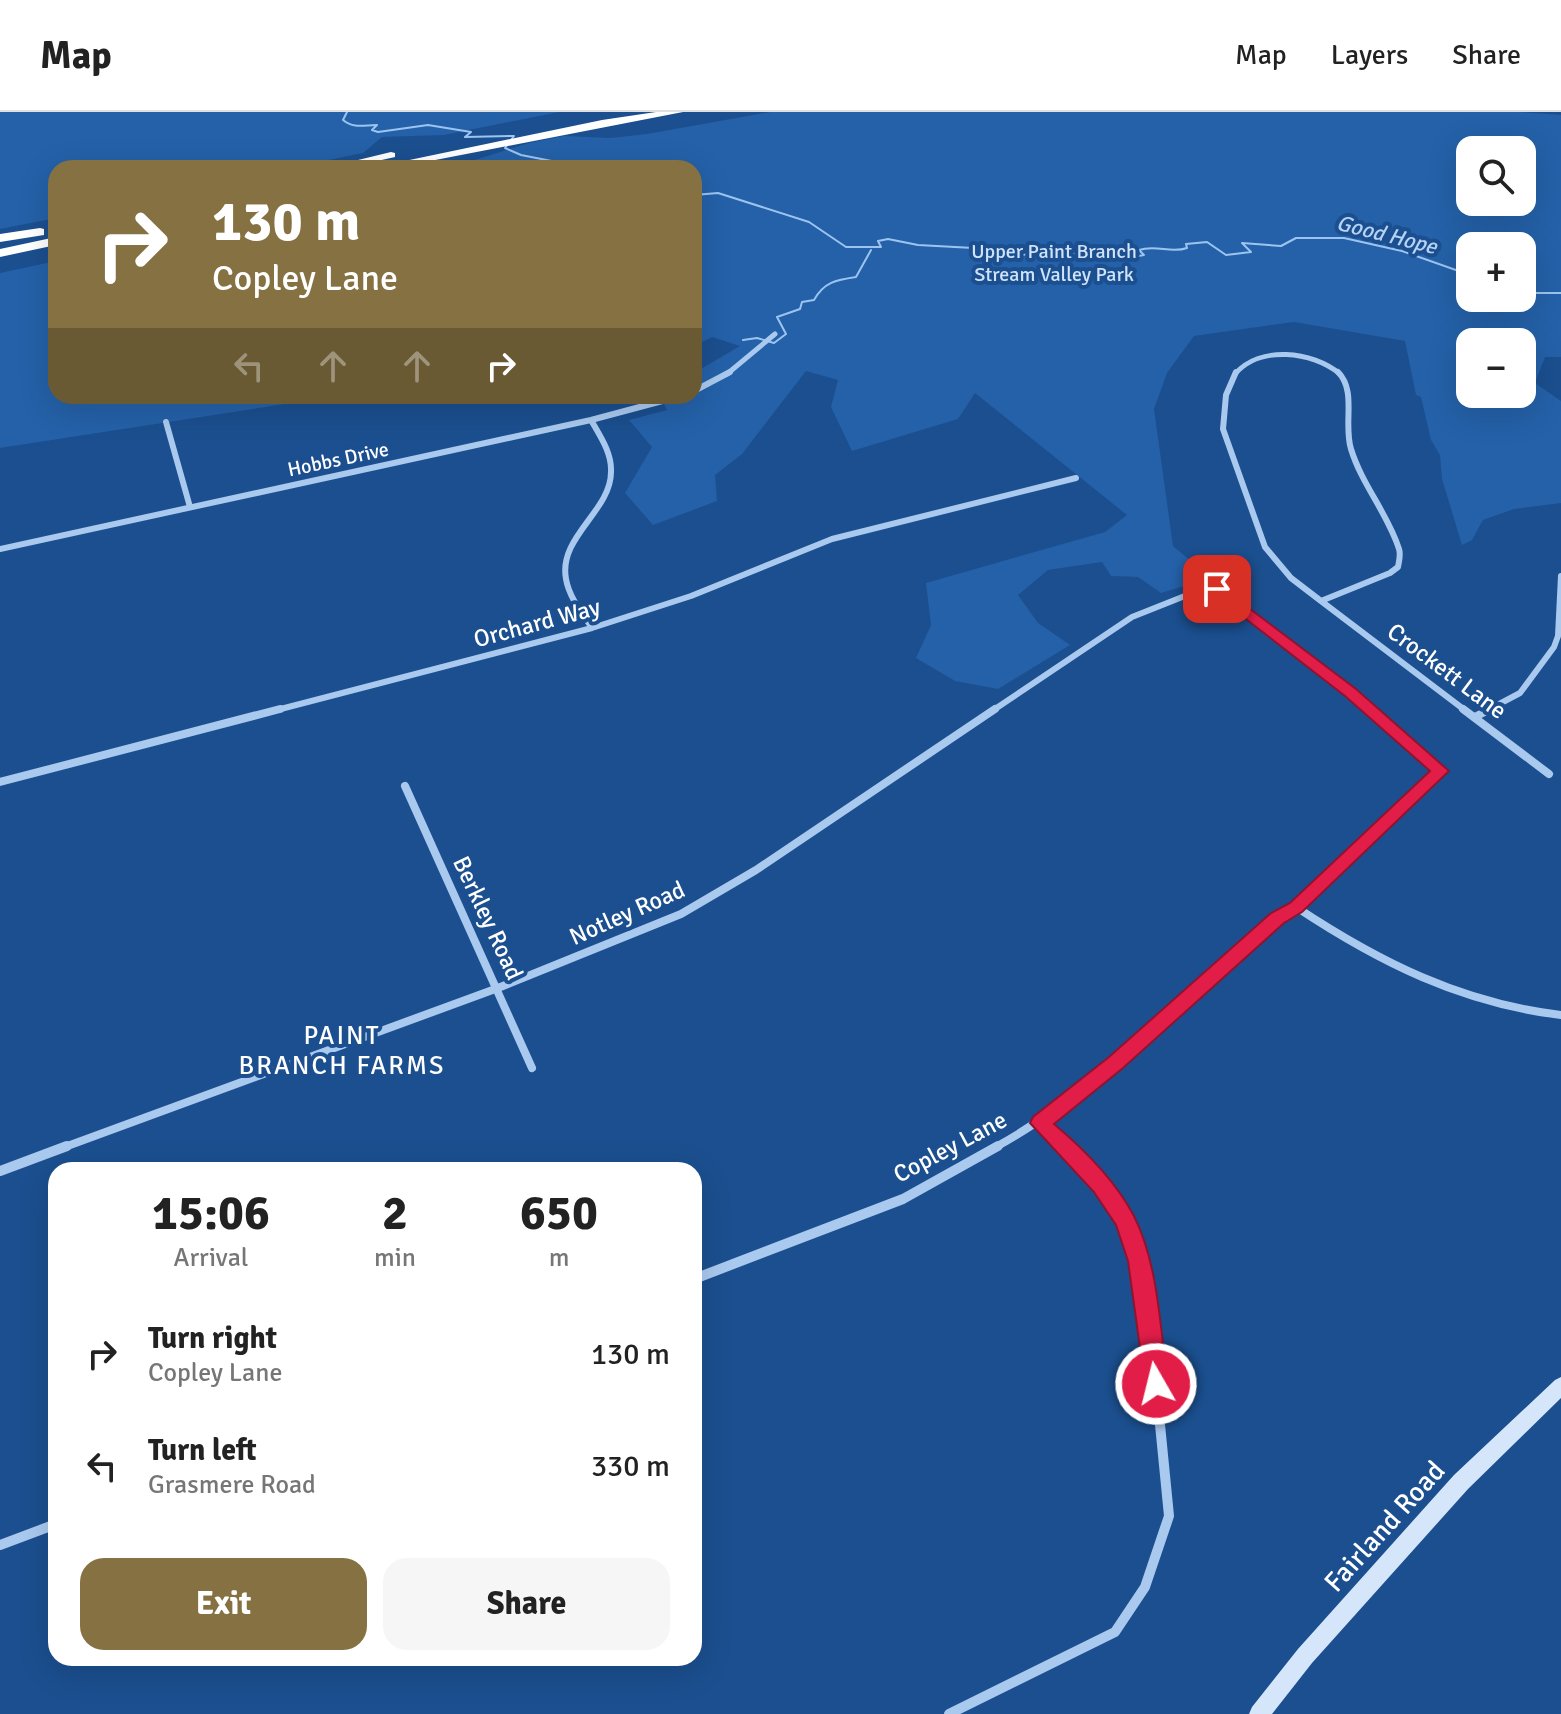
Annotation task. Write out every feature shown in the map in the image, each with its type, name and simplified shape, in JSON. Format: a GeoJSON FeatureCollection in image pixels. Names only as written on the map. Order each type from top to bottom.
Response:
{"type":"FeatureCollection","features":[{"type":"Feature","properties":{"kind":"highway"},"geometry":{"type":"LineString","coordinates":[[391,160],[611,112]]}},
{"type":"Feature","properties":{"kind":"highway"},"geometry":{"type":"LineString","coordinates":[[415,160],[602,123],[678,112]]}},
{"type":"Feature","properties":{"kind":"highway"},"geometry":{"type":"LineString","coordinates":[[0,240],[48,231]]}},
{"type":"Feature","properties":{"kind":"highway"},"geometry":{"type":"LineString","coordinates":[[0,253],[48,243]]}},
{"type":"Feature","properties":{"kind":"main road","name":"Fairland Road"},"geometry":{"type":"LineString","coordinates":[[1259,1714],[1305,1656],[1461,1482],[1561,1386]]}},
{"type":"Feature","properties":{"kind":"street"},"geometry":{"type":"LineString","coordinates":[[702,387],[735,369],[775,334]]}},
{"type":"Feature","properties":{"kind":"street","name":"Crockett Lane"},"geometry":{"type":"LineString","coordinates":[[1321,601],[1390,573],[1398,567],[1401,552],[1349,445],[1344,417],[1349,388],[1346,380],[1331,367],[1302,357],[1276,354],[1249,359],[1236,368],[1232,376],[1223,414],[1226,445],[1265,547],[1291,578],[1321,601],[1475,717],[1549,774]]}},
{"type":"Feature","properties":{"kind":"street","name":"Hobbs Drive"},"geometry":{"type":"LineString","coordinates":[[0,549],[591,420],[651,404]]}},
{"type":"Feature","properties":{"kind":"street"},"geometry":{"type":"LineString","coordinates":[[591,420],[608,447],[613,472],[609,489],[568,553],[565,572],[569,590],[592,628]]}},
{"type":"Feature","properties":{"kind":"street"},"geometry":{"type":"LineString","coordinates":[[166,422],[190,507]]}},
{"type":"Feature","properties":{"kind":"street","name":"Orchard Way"},"geometry":{"type":"LineString","coordinates":[[0,782],[592,628],[691,596],[832,539],[1076,478]]}},
{"type":"Feature","properties":{"kind":"street"},"geometry":{"type":"LineString","coordinates":[[1475,717],[1520,693],[1554,647],[1558,636],[1561,576]]}},
{"type":"Feature","properties":{"kind":"street","name":"Notley Road"},"geometry":{"type":"LineString","coordinates":[[2,1171],[498,988],[681,914],[756,870],[1132,617],[1205,588],[1217,589]]}},
{"type":"Feature","properties":{"kind":"street","name":"Copley Lane"},"geometry":{"type":"LineString","coordinates":[[702,1276],[903,1199],[1040,1123],[1116,1062],[1277,918],[1296,907],[1440,771],[1351,692],[1217,589]]}},
{"type":"Feature","properties":{"kind":"street","name":"Berkley Road"},"geometry":{"type":"LineString","coordinates":[[405,786],[532,1068]]}},
{"type":"Feature","properties":{"kind":"street"},"geometry":{"type":"LineString","coordinates":[[1296,907],[1378,960],[1421,981],[1526,1012],[1561,1015]]}},
{"type":"Feature","properties":{"kind":"street"},"geometry":{"type":"LineString","coordinates":[[949,1714],[1115,1632],[1145,1587],[1169,1516],[1156,1384],[1139,1261],[1125,1221],[1102,1185],[1040,1123]]}},
{"type":"Feature","properties":{"kind":"street"},"geometry":{"type":"LineString","coordinates":[[0,1545],[48,1527]]}},
{"type":"Feature","properties":{"kind":"green space"},"geometry":{"type":"Polygon","coordinates":[[[0,112],[559,112],[444,135],[382,137],[363,153],[328,160],[48,160],[48,220],[0,229],[0,112]]]}},
{"type":"Feature","properties":{"kind":"green space","name":"Upper Paint Branch Stream Valley Park"},"geometry":{"type":"Polygon","coordinates":[[[770,112],[1519,112],[1561,115],[1561,357],[1545,357],[1536,380],[1536,328],[1456,328],[1456,408],[1536,408],[1536,384],[1561,401],[1561,503],[1514,509],[1483,520],[1472,540],[1462,545],[1442,479],[1440,455],[1431,440],[1421,397],[1416,395],[1405,341],[1294,322],[1194,336],[1167,373],[1154,409],[1173,546],[1211,578],[1161,593],[1138,577],[1111,576],[1102,562],[1048,570],[1018,595],[1038,623],[1070,645],[998,689],[955,681],[916,658],[931,625],[926,583],[1105,532],[1127,515],[975,393],[958,419],[852,451],[831,407],[838,380],[806,371],[742,454],[715,475],[717,501],[653,525],[625,493],[652,447],[629,420],[667,410],[664,404],[702,404],[702,368],[740,346],[712,337],[702,342],[702,160],[475,160],[564,136],[610,138],[647,134],[770,112]]]}},
{"type":"Feature","properties":{"kind":"green space"},"geometry":{"type":"Polygon","coordinates":[[[48,263],[48,404],[284,404],[0,448],[0,273],[48,263]]]}},
{"type":"Feature","properties":{"kind":"waterway","name":"Good Hope"},"geometry":{"type":"LineString","coordinates":[[347,112],[343,120],[347,123],[377,125],[372,130],[378,132],[428,125],[471,132],[465,137],[514,136],[505,148],[546,160]]}},
{"type":"Feature","properties":{"kind":"waterway","name":"Good Hope"},"geometry":{"type":"LineString","coordinates":[[702,194],[718,193],[809,222],[846,247],[881,247],[878,241],[888,239],[918,245],[992,249],[1008,257],[1043,252],[1133,257],[1144,255],[1139,250],[1145,248],[1181,250],[1187,248],[1186,244],[1207,242],[1226,255],[1251,252],[1242,243],[1281,246],[1296,238],[1344,238],[1402,251],[1456,270]]}},
{"type":"Feature","properties":{"kind":"waterway"},"geometry":{"type":"LineString","coordinates":[[743,340],[757,338],[774,343],[786,334],[777,317],[800,309],[802,302],[814,300],[831,283],[856,277],[871,250]]}},
{"type":"Feature","properties":{"kind":"waterway","name":"Good Hope"},"geometry":{"type":"LineString","coordinates":[[1536,293],[1561,293]]}},
{"type":"Feature","properties":{"kind":"district","name":"PAINT BRANCH FARMS"},"geometry":{"type":"Point","coordinates":[342,1050]}},
{"type":"Feature","properties":{"kind":"route"},"geometry":{"type":"LineString","coordinates":[[1156,1384],[1139,1261],[1125,1221],[1102,1185],[1040,1123],[1116,1062],[1277,918],[1296,907],[1440,771],[1351,692],[1217,589]]}}]}
